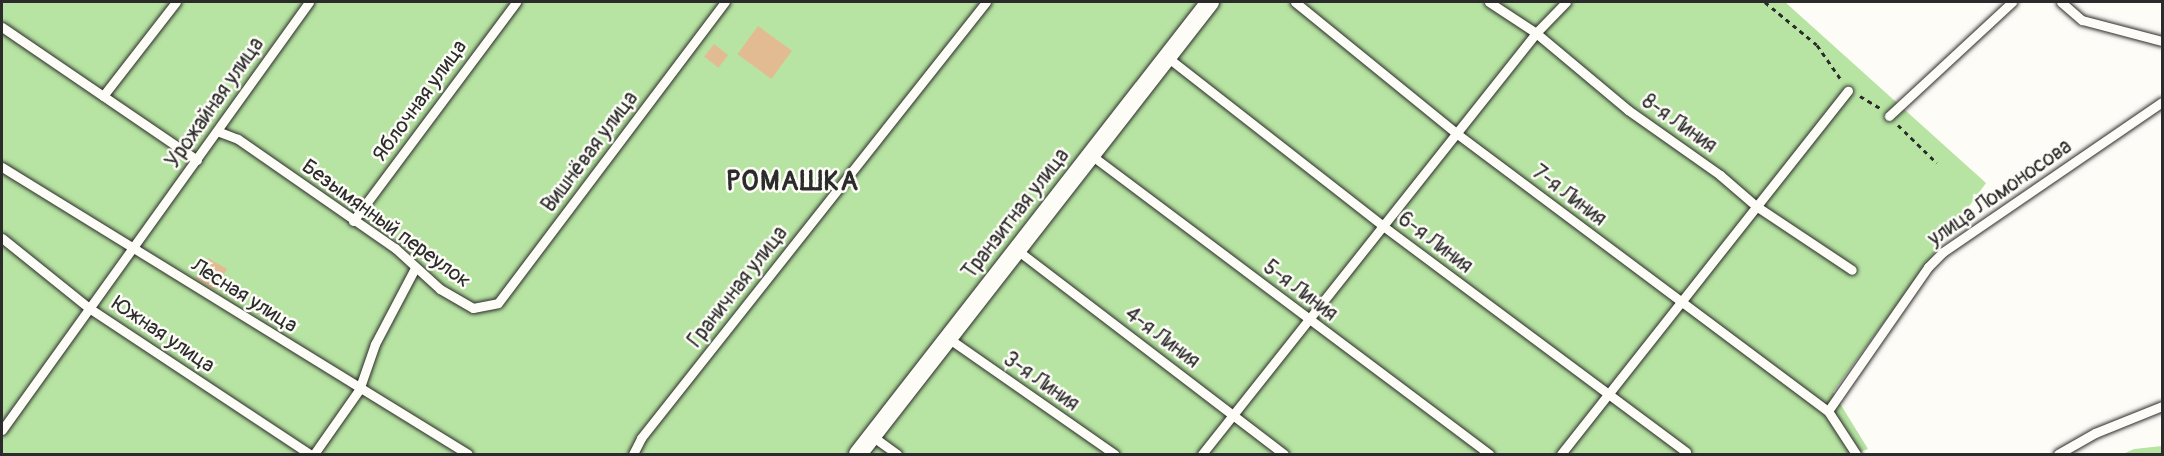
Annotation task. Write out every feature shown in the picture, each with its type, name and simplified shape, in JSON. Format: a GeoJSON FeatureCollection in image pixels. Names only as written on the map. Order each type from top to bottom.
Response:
{"type":"FeatureCollection","features":[{"type":"Feature","properties":{"kind":"street","name":"Транзитная улица"},"geometry":{"type":"LineString","coordinates":[[858,454],[1210,2]]}},
{"type":"Feature","properties":{"kind":"lane"},"geometry":{"type":"LineString","coordinates":[[103,96],[176,2]]}},
{"type":"Feature","properties":{"kind":"lane","name":"Урожайная улица"},"geometry":{"type":"LineString","coordinates":[[2,430],[309,2]]}},
{"type":"Feature","properties":{"kind":"lane","name":"Яблочная улица"},"geometry":{"type":"LineString","coordinates":[[353,221],[516,2]]}},
{"type":"Feature","properties":{"kind":"lane","name":"Вишнёвая улица"},"geometry":{"type":"LineString","coordinates":[[473,308],[498,303],[725,2]]}},
{"type":"Feature","properties":{"kind":"lane","name":"Граничная улица"},"geometry":{"type":"LineString","coordinates":[[633,454],[649,429],[986,2]]}},
{"type":"Feature","properties":{"kind":"lane","name":"7-я Линия"},"geometry":{"type":"LineString","coordinates":[[1296,2],[1456,133],[1680,303],[1828,411]]}},
{"type":"Feature","properties":{"kind":"lane","name":"8-я Линия"},"geometry":{"type":"LineString","coordinates":[[1489,2],[1536,33],[1628,110],[1720,175],[1756,206],[1852,270]]}},
{"type":"Feature","properties":{"kind":"lane"},"geometry":{"type":"LineString","coordinates":[[1202,454],[1536,33],[1566,2]]}},
{"type":"Feature","properties":{"kind":"lane"},"geometry":{"type":"LineString","coordinates":[[1889,116],[2012,2]]}},
{"type":"Feature","properties":{"kind":"lane"},"geometry":{"type":"LineString","coordinates":[[2061,2],[2082,20],[2163,41]]}},
{"type":"Feature","properties":{"kind":"lane"},"geometry":{"type":"LineString","coordinates":[[2,27],[197,160]]}},
{"type":"Feature","properties":{"kind":"lane","name":"6-я Линия"},"geometry":{"type":"LineString","coordinates":[[1167,57],[1383,226],[1607,396],[1686,452]]}},
{"type":"Feature","properties":{"kind":"lane"},"geometry":{"type":"LineString","coordinates":[[1561,454],[1848,91]]}},
{"type":"Feature","properties":{"kind":"lane","name":"улица Ломоносова"},"geometry":{"type":"LineString","coordinates":[[1828,411],[1943,252],[2163,102]]}},
{"type":"Feature","properties":{"kind":"lane","name":"Безымянный переулок"},"geometry":{"type":"LineString","coordinates":[[217,131],[238,139],[395,248],[440,289],[473,308]]}},
{"type":"Feature","properties":{"kind":"lane","name":"5-я Линия"},"geometry":{"type":"LineString","coordinates":[[1091,155],[1308,321],[1489,454]]}},
{"type":"Feature","properties":{"kind":"lane","name":"Лесная улица"},"geometry":{"type":"LineString","coordinates":[[2,167],[134,247],[359,390],[468,454]]}},
{"type":"Feature","properties":{"kind":"lane","name":"Южная улица"},"geometry":{"type":"LineString","coordinates":[[2,238],[89,308],[312,454]]}},
{"type":"Feature","properties":{"kind":"lane","name":"4-я Линия"},"geometry":{"type":"LineString","coordinates":[[1017,250],[1284,454]]}},
{"type":"Feature","properties":{"kind":"lane"},"geometry":{"type":"LineString","coordinates":[[312,454],[359,390],[375,344],[415,268]]}},
{"type":"Feature","properties":{"kind":"lane","name":"3-я Линия"},"geometry":{"type":"LineString","coordinates":[[948,338],[1114,454]]}},
{"type":"Feature","properties":{"kind":"lane"},"geometry":{"type":"LineString","coordinates":[[2058,454],[2095,433],[2163,406]]}},
{"type":"Feature","properties":{"kind":"lane"},"geometry":{"type":"LineString","coordinates":[[1828,411],[1856,454]]}},
{"type":"Feature","properties":{"kind":"lane"},"geometry":{"type":"LineString","coordinates":[[872,436],[897,454]]}},
{"type":"Feature","properties":{"kind":"green space"},"geometry":{"type":"Polygon","coordinates":[[[2,2],[1785,2],[1986,183],[1833,392],[1868,449],[1854,454],[2,454],[2,2]]]}},
{"type":"Feature","properties":{"kind":"green space"},"geometry":{"type":"Polygon","coordinates":[[[2162,446],[2162,454],[2123,454],[2134,449],[2162,446]]]}},
{"type":"Feature","properties":{"kind":"building"},"geometry":{"type":"Polygon","coordinates":[[[758,26],[792,51],[771,79],[737,54],[758,26]]]}},
{"type":"Feature","properties":{"kind":"building"},"geometry":{"type":"Polygon","coordinates":[[[714,44],[728,55],[718,68],[704,57],[714,44]]]}},
{"type":"Feature","properties":{"kind":"building"},"geometry":{"type":"Polygon","coordinates":[[[208,258],[227,269],[215,290],[196,279],[208,258]]]}},
{"type":"Feature","properties":{"kind":"district","name":"РОМАШКА"},"geometry":{"type":"Point","coordinates":[793,182]}}]}
